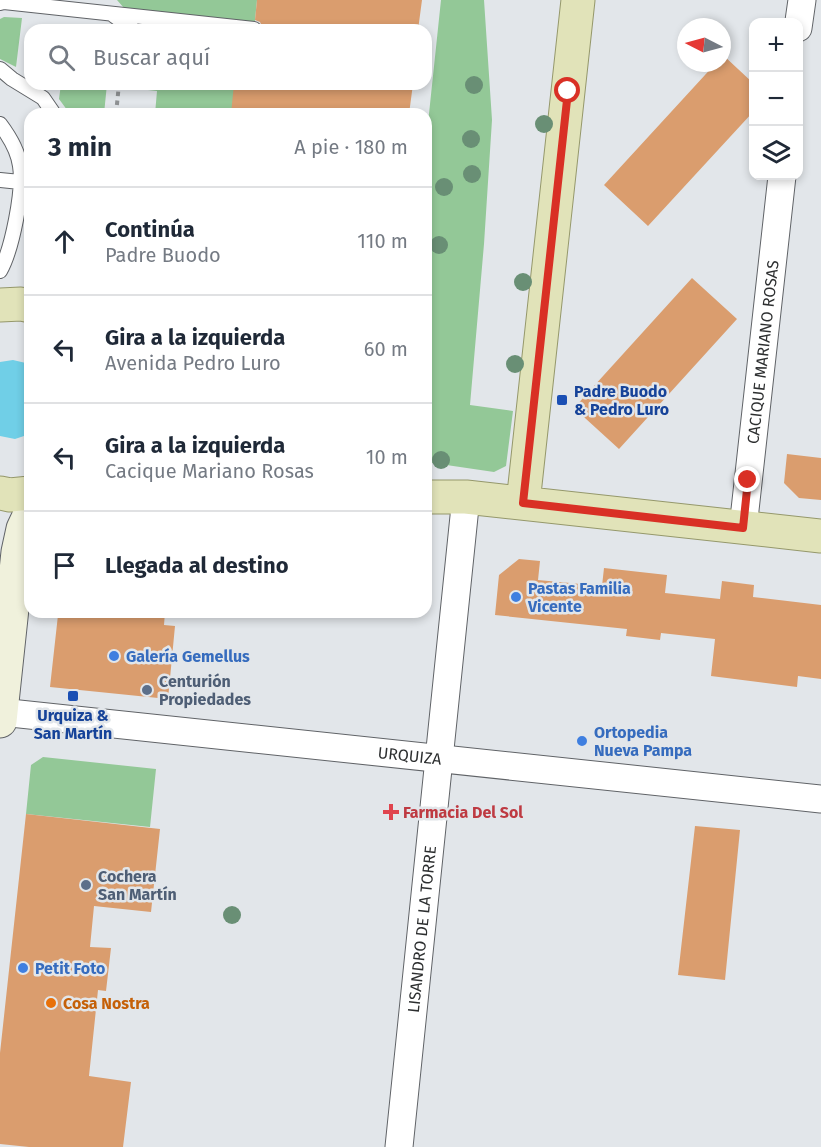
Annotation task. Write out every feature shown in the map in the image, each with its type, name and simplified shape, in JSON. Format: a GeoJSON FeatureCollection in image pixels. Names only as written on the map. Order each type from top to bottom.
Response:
{"type":"FeatureCollection","features":[{"type":"Feature","properties":{"kind":"main road"},"geometry":{"type":"LineString","coordinates":[[523,503],[578,0]]}},
{"type":"Feature","properties":{"kind":"main road"},"geometry":{"type":"LineString","coordinates":[[0,305],[24,305]]}},
{"type":"Feature","properties":{"kind":"main road"},"geometry":{"type":"LineString","coordinates":[[432,489],[466,497]]}},
{"type":"Feature","properties":{"kind":"main road"},"geometry":{"type":"LineString","coordinates":[[0,493],[24,494]]}},
{"type":"Feature","properties":{"kind":"main road"},"geometry":{"type":"LineString","coordinates":[[432,496],[466,497],[821,536]]}},
{"type":"Feature","properties":{"kind":"main road"},"geometry":{"type":"LineString","coordinates":[[0,715],[18,552],[24,527]]}},
{"type":"Feature","properties":{"kind":"street"},"geometry":{"type":"LineString","coordinates":[[799,18],[802,0]]}},
{"type":"Feature","properties":{"kind":"street","name":"CACIQUE MARIANO ROSAS"},"geometry":{"type":"LineString","coordinates":[[743,528],[782,180]]}},
{"type":"Feature","properties":{"kind":"street","name":"LISANDRO DE LA TORRE"},"geometry":{"type":"LineString","coordinates":[[399,1147],[466,497]]}},
{"type":"Feature","properties":{"kind":"street","name":"URQUIZA"},"geometry":{"type":"LineString","coordinates":[[0,715],[439,758],[821,799]]}},
{"type":"Feature","properties":{"kind":"lane"},"geometry":{"type":"LineString","coordinates":[[0,3],[111,14],[136,23],[156,24]]}},
{"type":"Feature","properties":{"kind":"lane"},"geometry":{"type":"LineString","coordinates":[[0,69],[24,86]]}},
{"type":"Feature","properties":{"kind":"lane"},"geometry":{"type":"LineString","coordinates":[[30,90],[43,98],[50,108]]}},
{"type":"Feature","properties":{"kind":"lane"},"geometry":{"type":"LineString","coordinates":[[0,124],[12,140],[20,165],[20,200],[6,262],[0,271]]}},
{"type":"Feature","properties":{"kind":"lane"},"geometry":{"type":"LineString","coordinates":[[0,180],[20,182]]}},
{"type":"Feature","properties":{"kind":"path"},"geometry":{"type":"LineString","coordinates":[[117,108],[118,90]]}},
{"type":"Feature","properties":{"kind":"green space"},"geometry":{"type":"Polygon","coordinates":[[[117,0],[257,0],[255,24],[137,23],[117,0]]]}},
{"type":"Feature","properties":{"kind":"green space"},"geometry":{"type":"Polygon","coordinates":[[[441,0],[484,0],[492,120],[470,405],[513,411],[506,466],[494,472],[432,463],[432,108],[430,108],[441,0]]]}},
{"type":"Feature","properties":{"kind":"green space"},"geometry":{"type":"Polygon","coordinates":[[[4,17],[22,18],[16,67],[0,59],[0,19],[4,17]]]}},
{"type":"Feature","properties":{"kind":"green space"},"geometry":{"type":"Polygon","coordinates":[[[60,90],[106,90],[105,108],[66,108],[59,99],[60,90]]]}},
{"type":"Feature","properties":{"kind":"green space"},"geometry":{"type":"Polygon","coordinates":[[[148,90],[247,90],[246,108],[156,108],[157,91],[148,90]]]}},
{"type":"Feature","properties":{"kind":"green space"},"geometry":{"type":"Polygon","coordinates":[[[43,757],[156,769],[150,827],[26,814],[31,765],[43,757]]]}},
{"type":"Feature","properties":{"kind":"water"},"geometry":{"type":"Polygon","coordinates":[[[13,360],[24,363],[24,436],[15,439],[0,436],[0,362],[13,360]]]}},
{"type":"Feature","properties":{"kind":"building"},"geometry":{"type":"Polygon","coordinates":[[[257,0],[422,0],[419,24],[261,24],[255,20],[257,0]]]}},
{"type":"Feature","properties":{"kind":"building"},"geometry":{"type":"Polygon","coordinates":[[[731,62],[749,79],[749,116],[648,226],[604,185],[708,72],[731,72],[731,62]]]}},
{"type":"Feature","properties":{"kind":"building"},"geometry":{"type":"Polygon","coordinates":[[[233,90],[412,90],[410,108],[232,108],[233,90]]]}},
{"type":"Feature","properties":{"kind":"building"},"geometry":{"type":"Polygon","coordinates":[[[692,278],[737,319],[619,449],[574,408],[692,278]]]}},
{"type":"Feature","properties":{"kind":"building"},"geometry":{"type":"Polygon","coordinates":[[[787,454],[821,458],[821,500],[799,498],[784,483],[787,454]]]}},
{"type":"Feature","properties":{"kind":"building"},"geometry":{"type":"Polygon","coordinates":[[[519,559],[540,561],[538,580],[602,586],[604,568],[667,575],[665,593],[720,599],[722,581],[754,585],[753,597],[821,605],[821,679],[798,676],[797,687],[711,676],[715,639],[661,633],[660,640],[626,636],[627,629],[495,615],[499,575],[519,559]]]}},
{"type":"Feature","properties":{"kind":"building"},"geometry":{"type":"Polygon","coordinates":[[[58,618],[165,618],[164,625],[175,626],[168,699],[50,687],[58,618]]]}},
{"type":"Feature","properties":{"kind":"building"},"geometry":{"type":"Polygon","coordinates":[[[26,814],[160,829],[151,912],[94,906],[90,947],[111,948],[106,991],[98,990],[89,1076],[131,1082],[123,1147],[29,1147],[0,1144],[0,1053],[26,814]]]}},
{"type":"Feature","properties":{"kind":"building"},"geometry":{"type":"Polygon","coordinates":[[[695,826],[740,830],[725,980],[678,975],[695,826]]]}},
{"type":"Feature","properties":{"kind":"place","name":"Padre Buodo & Pedro Luro"},"geometry":{"type":"Point","coordinates":[562,400]}},
{"type":"Feature","properties":{"kind":"place","name":"Pastas Familia Vicente"},"geometry":{"type":"Point","coordinates":[516,597]}},
{"type":"Feature","properties":{"kind":"place","name":"Galería Gemellus"},"geometry":{"type":"Point","coordinates":[114,656]}},
{"type":"Feature","properties":{"kind":"place","name":"Centurión Propiedades"},"geometry":{"type":"Point","coordinates":[147,690]}},
{"type":"Feature","properties":{"kind":"place","name":"Urquiza & San Martín"},"geometry":{"type":"Point","coordinates":[73,696]}},
{"type":"Feature","properties":{"kind":"place","name":"Ortopedia Nueva Pampa"},"geometry":{"type":"Point","coordinates":[582,741]}},
{"type":"Feature","properties":{"kind":"place","name":"Farmacia Del Sol"},"geometry":{"type":"Point","coordinates":[391,812]}},
{"type":"Feature","properties":{"kind":"place","name":"Cochera San Martín"},"geometry":{"type":"Point","coordinates":[86,885]}},
{"type":"Feature","properties":{"kind":"place","name":"Petit Foto"},"geometry":{"type":"Point","coordinates":[23,968]}},
{"type":"Feature","properties":{"kind":"place","name":"Cosa Nostra"},"geometry":{"type":"Point","coordinates":[51,1003]}},
{"type":"Feature","properties":{"kind":"route"},"geometry":{"type":"LineString","coordinates":[[568,91],[523,503],[743,528],[748,480]]}}]}
